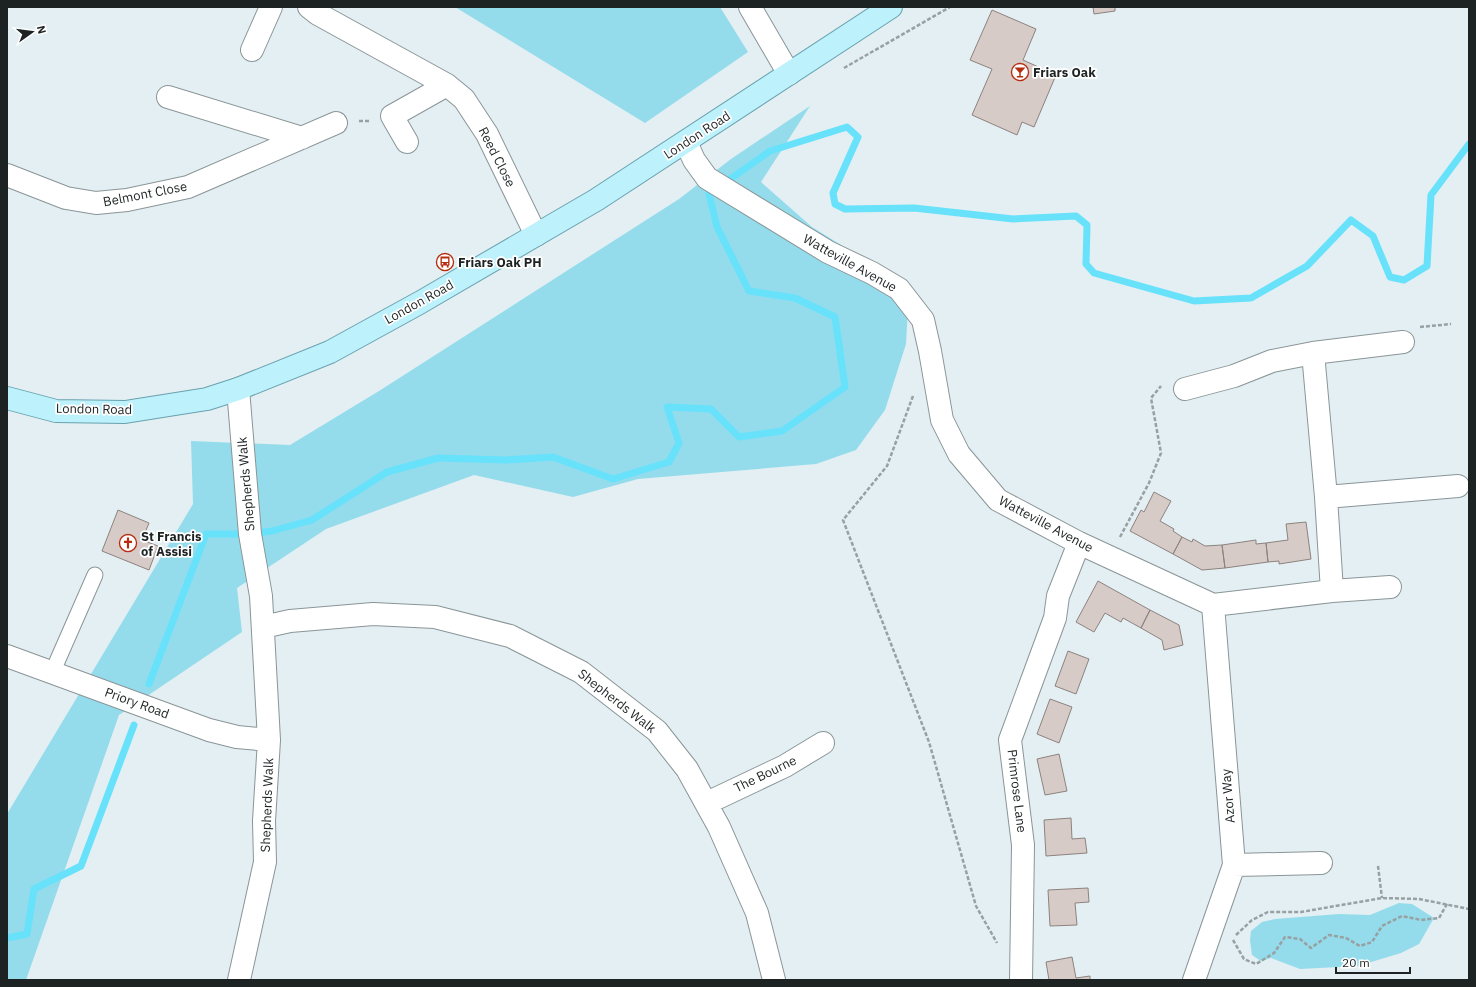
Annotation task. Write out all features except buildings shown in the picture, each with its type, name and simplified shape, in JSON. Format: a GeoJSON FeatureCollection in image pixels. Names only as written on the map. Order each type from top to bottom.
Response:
{"type":"FeatureCollection","features":[{"type":"Feature","properties":{"kind":"main road","name":"London Road"},"geometry":{"type":"LineString","coordinates":[[7,398],[56,411],[126,412],[207,399],[238,389],[330,352],[421,302],[596,200],[891,7]]}},
{"type":"Feature","properties":{"kind":"street"},"geometry":{"type":"LineString","coordinates":[[252,50],[271,7]]}},
{"type":"Feature","properties":{"kind":"street","name":"Reed Close"},"geometry":{"type":"LineString","coordinates":[[309,7],[318,14],[447,85],[464,99],[486,134],[536,235]]}},
{"type":"Feature","properties":{"kind":"street"},"geometry":{"type":"LineString","coordinates":[[750,7],[789,74]]}},
{"type":"Feature","properties":{"kind":"street"},"geometry":{"type":"LineString","coordinates":[[407,142],[392,116],[447,85]]}},
{"type":"Feature","properties":{"kind":"street"},"geometry":{"type":"LineString","coordinates":[[168,97],[302,138]]}},
{"type":"Feature","properties":{"kind":"street","name":"Belmont Close"},"geometry":{"type":"LineString","coordinates":[[7,175],[66,198],[96,203],[127,200],[188,187],[336,123]]}},
{"type":"Feature","properties":{"kind":"street","name":"Watteville Avenue"},"geometry":{"type":"LineString","coordinates":[[686,142],[694,160],[707,178],[828,252],[872,273],[899,289],[923,320],[942,420],[959,454],[998,500],[1079,543],[1213,606]]}},
{"type":"Feature","properties":{"kind":"street"},"geometry":{"type":"LineString","coordinates":[[1185,389],[1234,376],[1272,361],[1313,353],[1403,342]]}},
{"type":"Feature","properties":{"kind":"street"},"geometry":{"type":"LineString","coordinates":[[1313,353],[1326,497],[1332,591]]}},
{"type":"Feature","properties":{"kind":"street","name":"Shepherds Walk"},"geometry":{"type":"LineString","coordinates":[[238,389],[250,534],[261,596],[270,740],[264,821],[265,862],[239,980]]}},
{"type":"Feature","properties":{"kind":"street"},"geometry":{"type":"LineString","coordinates":[[1326,497],[1458,486]]}},
{"type":"Feature","properties":{"kind":"street","name":"Primrose Lane"},"geometry":{"type":"LineString","coordinates":[[1021,980],[1023,845],[1010,740],[1055,618],[1058,596],[1079,543]]}},
{"type":"Feature","properties":{"kind":"street"},"geometry":{"type":"LineString","coordinates":[[1213,606],[1332,591],[1390,587]]}},
{"type":"Feature","properties":{"kind":"street","name":"Azor Way"},"geometry":{"type":"LineString","coordinates":[[1194,980],[1234,865],[1213,606]]}},
{"type":"Feature","properties":{"kind":"street","name":"Shepherds Walk"},"geometry":{"type":"LineString","coordinates":[[263,627],[290,621],[373,614],[435,617],[510,636],[581,672],[657,731],[687,769],[707,802],[758,913],[774,980]]}},
{"type":"Feature","properties":{"kind":"street","name":"Priory Road"},"geometry":{"type":"LineString","coordinates":[[7,656],[208,730],[237,737],[270,740]]}},
{"type":"Feature","properties":{"kind":"street","name":"The Bourne"},"geometry":{"type":"LineString","coordinates":[[707,802],[785,766],[823,743]]}},
{"type":"Feature","properties":{"kind":"street"},"geometry":{"type":"LineString","coordinates":[[1234,865],[1321,863]]}},
{"type":"Feature","properties":{"kind":"lane"},"geometry":{"type":"LineString","coordinates":[[52,673],[95,575]]}},
{"type":"Feature","properties":{"kind":"path"},"geometry":{"type":"LineString","coordinates":[[336,123],[376,120],[392,116]]}},
{"type":"Feature","properties":{"kind":"path"},"geometry":{"type":"LineString","coordinates":[[914,393],[886,466],[843,520],[929,742],[976,906],[999,946]]}},
{"type":"Feature","properties":{"kind":"path"},"geometry":{"type":"LineString","coordinates":[[1378,866],[1382,898]]}},
{"type":"Feature","properties":{"kind":"path"},"geometry":{"type":"LineString","coordinates":[[1447,904],[1439,918],[1421,920],[1402,916],[1382,926],[1372,942],[1360,946],[1346,938],[1329,935],[1311,948],[1300,939],[1285,937],[1274,953],[1256,964],[1244,959],[1232,938],[1252,920],[1268,912],[1301,912],[1382,898],[1419,899],[1447,904],[1469,908]]}},
{"type":"Feature","properties":{"kind":"shaded area"},"geometry":{"type":"Polygon","coordinates":[[[455,7],[720,7],[748,52],[645,123],[455,7]]]}},
{"type":"Feature","properties":{"kind":"shaded area"},"geometry":{"type":"Polygon","coordinates":[[[810,106],[761,182],[812,227],[909,287],[906,344],[885,410],[856,450],[816,464],[638,479],[573,497],[474,475],[326,529],[237,588],[242,632],[119,715],[26,980],[7,980],[7,814],[193,504],[191,441],[290,445],[379,391],[679,199],[731,159],[810,106]]]}},
{"type":"Feature","properties":{"kind":"shaded area"},"geometry":{"type":"Polygon","coordinates":[[[1399,903],[1412,904],[1434,918],[1419,944],[1401,953],[1358,966],[1300,969],[1271,958],[1261,961],[1252,955],[1250,940],[1251,931],[1262,922],[1275,919],[1339,914],[1370,915],[1399,903]]]}},
{"type":"Feature","properties":{"kind":"waterway"},"geometry":{"type":"LineString","coordinates":[[149,684],[206,534],[250,534],[272,531],[312,520],[387,472],[438,458],[506,460],[553,457],[613,479],[669,462],[679,443],[667,407],[711,409],[739,437],[782,431],[845,387],[835,317],[795,298],[749,291],[717,227],[709,194],[770,151],[847,127],[858,137],[833,193],[835,204],[845,209],[914,208],[1013,219],[1076,216],[1087,225],[1086,264],[1094,273],[1194,301],[1251,298],[1307,266],[1351,220],[1373,236],[1390,277],[1404,280],[1427,266],[1431,195],[1469,144]]}},
{"type":"Feature","properties":{"kind":"waterway"},"geometry":{"type":"LineString","coordinates":[[7,938],[27,934],[34,889],[81,866],[134,725]]}},
{"type":"Feature","properties":{"kind":"place","name":"Friars Oak"},"geometry":{"type":"Point","coordinates":[1020,72]}},
{"type":"Feature","properties":{"kind":"place","name":"Friars Oak PH"},"geometry":{"type":"Point","coordinates":[445,262]}},
{"type":"Feature","properties":{"kind":"place","name":"St Francis of Assisi"},"geometry":{"type":"Point","coordinates":[128,543]}}]}
